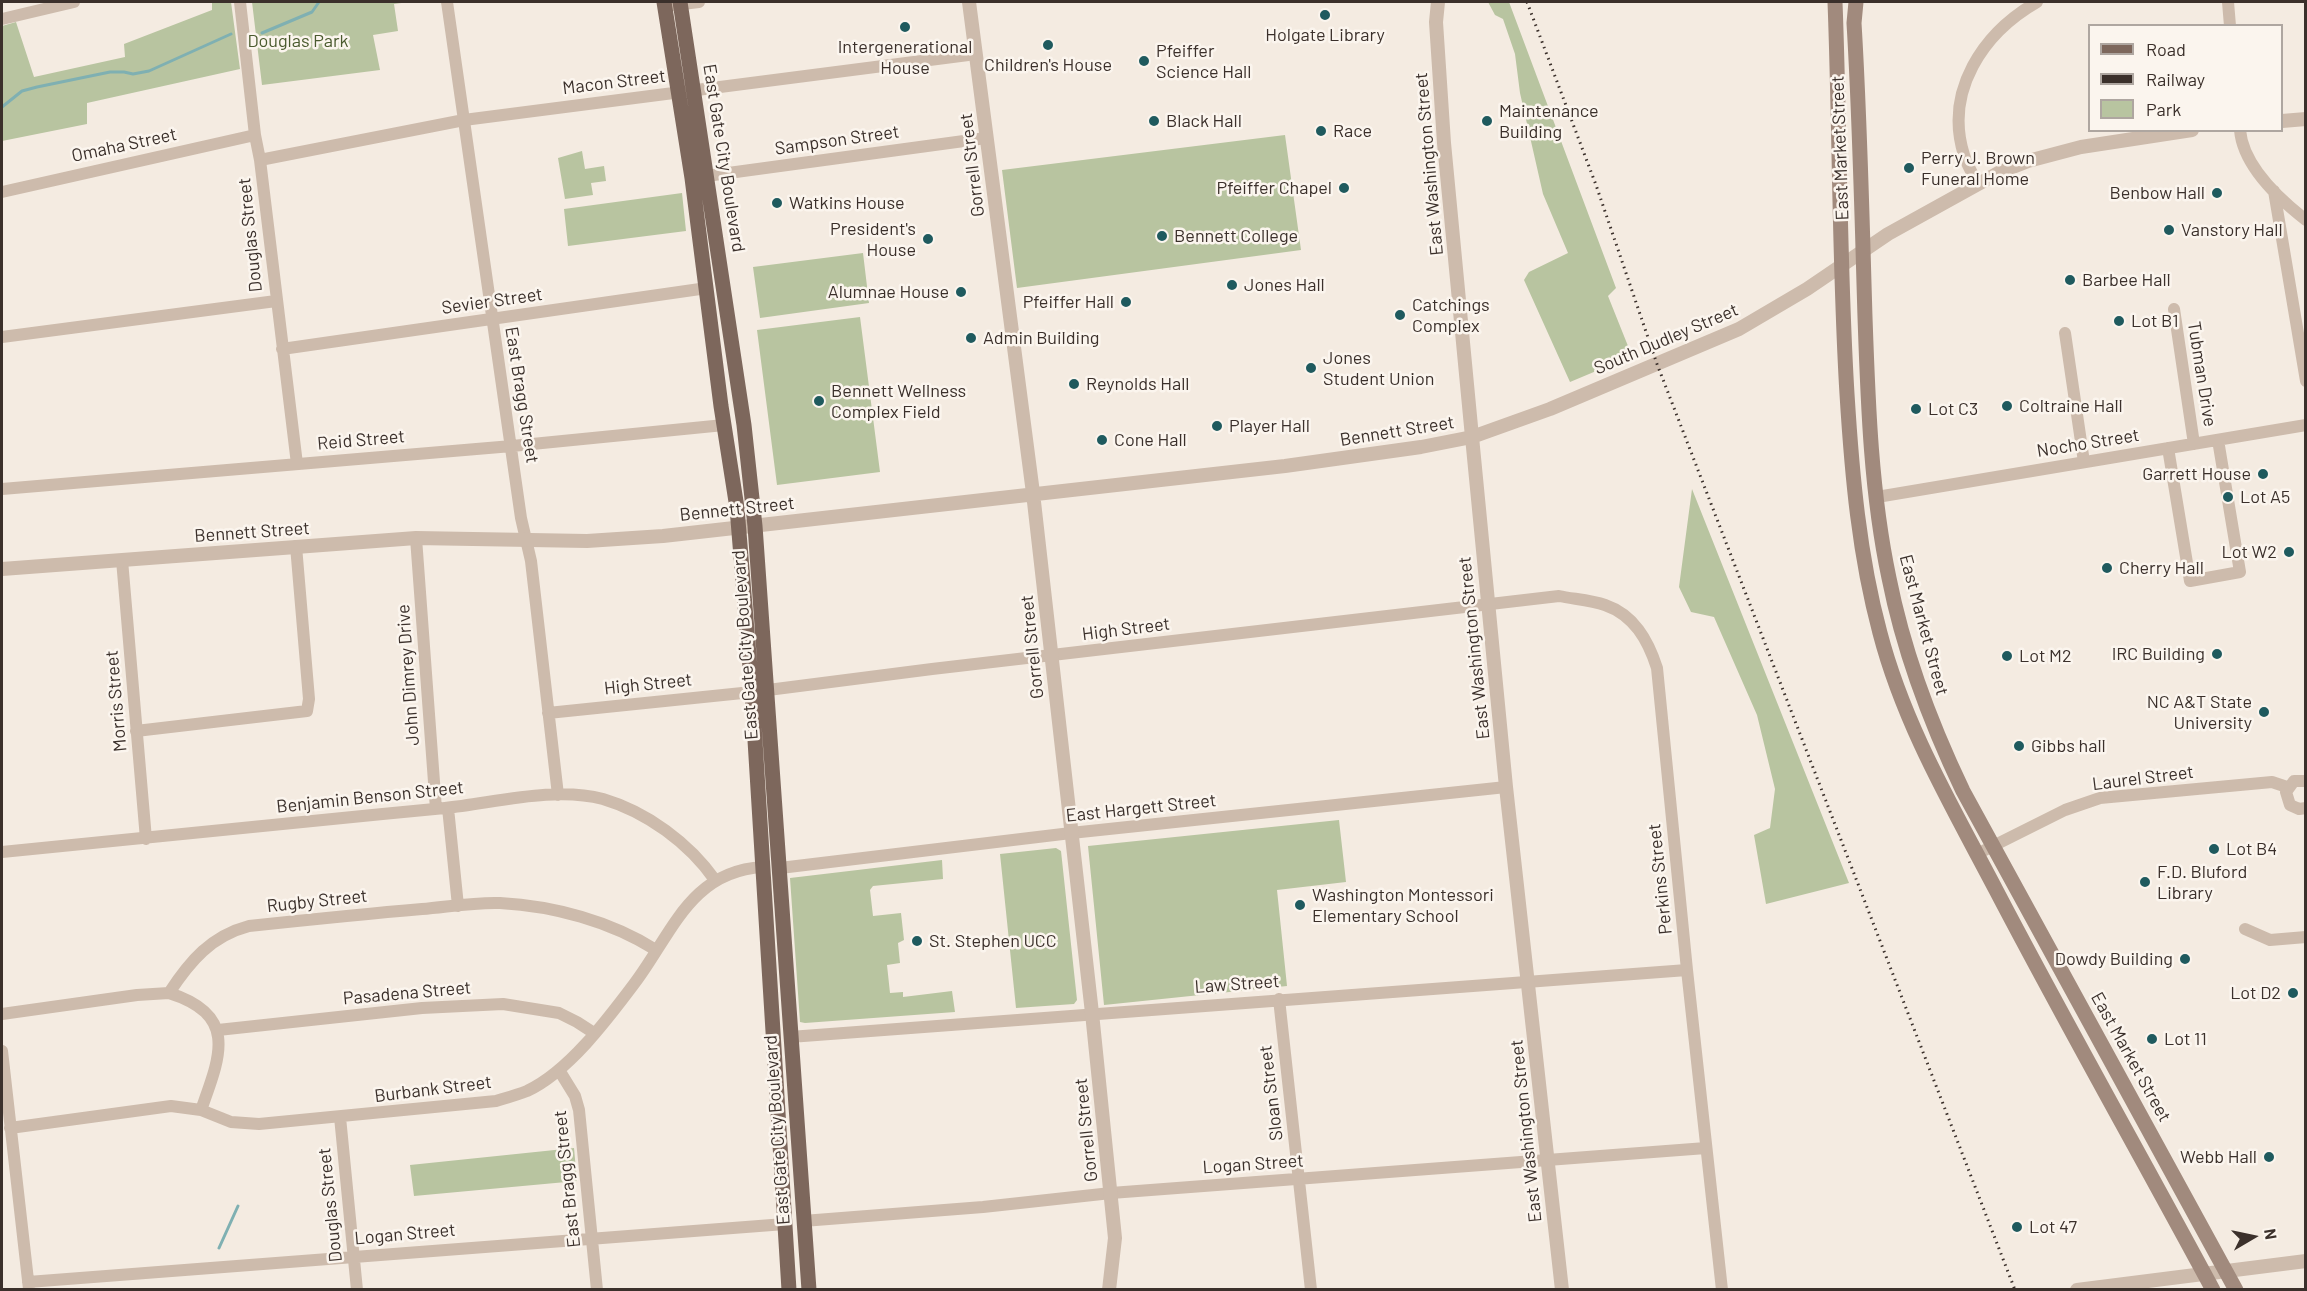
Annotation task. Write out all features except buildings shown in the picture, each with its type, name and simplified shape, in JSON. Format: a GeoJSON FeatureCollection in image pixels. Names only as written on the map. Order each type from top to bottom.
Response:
{"type":"FeatureCollection","features":[{"type":"Feature","properties":{"kind":"main road","name":"East Market Street"},"geometry":{"type":"LineString","coordinates":[[1835,2],[1844,332],[1852,469],[1861,549],[1880,634],[1910,723],[1947,800],[2213,1290]]}},
{"type":"Feature","properties":{"kind":"main road"},"geometry":{"type":"LineString","coordinates":[[1842,2],[1850,10],[1854,23]]}},
{"type":"Feature","properties":{"kind":"main road","name":"East Market Street"},"geometry":{"type":"LineString","coordinates":[[1856,2],[1854,23],[1868,404],[1888,578],[1912,668],[1936,735],[1993,846],[2236,1290]]}},
{"type":"Feature","properties":{"kind":"main road","name":"East Gate City Boulevard"},"geometry":{"type":"LineString","coordinates":[[672,3],[694,90],[707,288],[739,527],[752,692],[789,1290]]}},
{"type":"Feature","properties":{"kind":"main road","name":"East Gate City Boulevard"},"geometry":{"type":"LineString","coordinates":[[672,3],[679,92],[700,177],[744,425],[755,526],[809,1290]]}},
{"type":"Feature","properties":{"kind":"main road"},"geometry":{"type":"LineString","coordinates":[[2053,998],[2058,996],[2066,999],[2110,1059]]}},
{"type":"Feature","properties":{"kind":"street"},"geometry":{"type":"LineString","coordinates":[[2,19],[74,2]]}},
{"type":"Feature","properties":{"kind":"street","name":"Douglas Street"},"geometry":{"type":"LineString","coordinates":[[240,2],[297,464]]}},
{"type":"Feature","properties":{"kind":"street","name":"East Bragg Street"},"geometry":{"type":"LineString","coordinates":[[447,2],[492,320],[531,561],[558,795]]}},
{"type":"Feature","properties":{"kind":"street"},"geometry":{"type":"LineString","coordinates":[[672,3],[699,2]]}},
{"type":"Feature","properties":{"kind":"street","name":"Gorrell Street"},"geometry":{"type":"LineString","coordinates":[[969,2],[1033,493],[1092,1013],[1115,1238],[1109,1290]]}},
{"type":"Feature","properties":{"kind":"street","name":"East Washington Street"},"geometry":{"type":"LineString","coordinates":[[1438,2],[1436,22],[1444,143],[1488,605],[1562,1290]]}},
{"type":"Feature","properties":{"kind":"street"},"geometry":{"type":"LineString","coordinates":[[1978,184],[1966,163],[1959,132],[1962,87],[1983,47],[2018,13],[2037,2]]}},
{"type":"Feature","properties":{"kind":"street"},"geometry":{"type":"LineString","coordinates":[[2228,2],[2230,24]]}},
{"type":"Feature","properties":{"kind":"street","name":"Macon Street"},"geometry":{"type":"LineString","coordinates":[[260,160],[464,120],[976,54]]}},
{"type":"Feature","properties":{"kind":"street"},"geometry":{"type":"LineString","coordinates":[[2283,122],[2306,119]]}},
{"type":"Feature","properties":{"kind":"street","name":"South Dudley Street"},"geometry":{"type":"LineString","coordinates":[[1472,437],[1550,409],[1740,329],[1807,290],[1922,214],[2000,172],[2028,161],[2081,147],[2179,132]]}},
{"type":"Feature","properties":{"kind":"street"},"geometry":{"type":"LineString","coordinates":[[2240,132],[2241,143],[2247,155],[2274,191],[2306,220]]}},
{"type":"Feature","properties":{"kind":"street","name":"Omaha Street"},"geometry":{"type":"LineString","coordinates":[[2,192],[255,135]]}},
{"type":"Feature","properties":{"kind":"street","name":"Sampson Street"},"geometry":{"type":"LineString","coordinates":[[700,177],[986,138]]}},
{"type":"Feature","properties":{"kind":"street"},"geometry":{"type":"LineString","coordinates":[[2274,191],[2306,381]]}},
{"type":"Feature","properties":{"kind":"street","name":"Sevier Street"},"geometry":{"type":"LineString","coordinates":[[282,349],[707,288]]}},
{"type":"Feature","properties":{"kind":"street"},"geometry":{"type":"LineString","coordinates":[[2,338],[276,302]]}},
{"type":"Feature","properties":{"kind":"street","name":"Tubman Drive"},"geometry":{"type":"LineString","coordinates":[[2174,309],[2194,444]]}},
{"type":"Feature","properties":{"kind":"street"},"geometry":{"type":"LineString","coordinates":[[2065,333],[2084,462]]}},
{"type":"Feature","properties":{"kind":"street","name":"Reid Street"},"geometry":{"type":"LineString","coordinates":[[2,489],[512,446],[724,425]]}},
{"type":"Feature","properties":{"kind":"street","name":"Nocho Street"},"geometry":{"type":"LineString","coordinates":[[1877,497],[2306,425]]}},
{"type":"Feature","properties":{"kind":"street","name":"Bennett Street"},"geometry":{"type":"LineString","coordinates":[[2,569],[416,538],[560,541],[627,539],[1285,466],[1421,447],[1472,437]]}},
{"type":"Feature","properties":{"kind":"street"},"geometry":{"type":"LineString","coordinates":[[2168,448],[2190,580],[2240,572],[2218,440]]}},
{"type":"Feature","properties":{"kind":"street","name":"John Dimrey Drive"},"geometry":{"type":"LineString","coordinates":[[416,538],[442,808],[458,906]]}},
{"type":"Feature","properties":{"kind":"street"},"geometry":{"type":"LineString","coordinates":[[136,731],[307,711],[309,699],[296,546]]}},
{"type":"Feature","properties":{"kind":"street","name":"Morris Street"},"geometry":{"type":"LineString","coordinates":[[122,560],[146,839]]}},
{"type":"Feature","properties":{"kind":"street","name":"Perkins Street"},"geometry":{"type":"LineString","coordinates":[[1488,605],[1558,596],[1605,605],[1624,616],[1640,630],[1650,645],[1657,668],[1722,1290]]}},
{"type":"Feature","properties":{"kind":"street","name":"High Street"},"geometry":{"type":"LineString","coordinates":[[768,690],[1488,605]]}},
{"type":"Feature","properties":{"kind":"street","name":"High Street"},"geometry":{"type":"LineString","coordinates":[[548,713],[752,692]]}},
{"type":"Feature","properties":{"kind":"street"},"geometry":{"type":"LineString","coordinates":[[2306,781],[2294,781],[2287,787],[2286,797],[2290,805],[2299,809],[2306,808]]}},
{"type":"Feature","properties":{"kind":"street","name":"Laurel Street"},"geometry":{"type":"LineString","coordinates":[[1977,854],[2065,810],[2100,798],[2272,782],[2287,787]]}},
{"type":"Feature","properties":{"kind":"street","name":"East Hargett Street"},"geometry":{"type":"LineString","coordinates":[[780,868],[1071,833],[1506,787]]}},
{"type":"Feature","properties":{"kind":"street","name":"Benjamin Benson Street"},"geometry":{"type":"LineString","coordinates":[[2,852],[558,795],[603,800],[626,808],[656,824],[697,856],[715,880]]}},
{"type":"Feature","properties":{"kind":"street","name":"Burbank Street"},"geometry":{"type":"LineString","coordinates":[[10,1128],[171,1106],[201,1110],[231,1122],[259,1124],[496,1101],[528,1090],[559,1070],[594,1033],[634,983],[694,898],[715,880],[738,870],[763,867]]}},
{"type":"Feature","properties":{"kind":"street","name":"Rugby Street"},"geometry":{"type":"LineString","coordinates":[[169,993],[198,954],[215,940],[233,930],[249,926],[458,906],[499,903],[583,916],[634,936],[656,950]]}},
{"type":"Feature","properties":{"kind":"street"},"geometry":{"type":"LineString","coordinates":[[2245,930],[2270,940],[2306,937]]}},
{"type":"Feature","properties":{"kind":"street","name":"Law Street"},"geometry":{"type":"LineString","coordinates":[[790,1037],[1687,970]]}},
{"type":"Feature","properties":{"kind":"street"},"geometry":{"type":"LineString","coordinates":[[2,1014],[137,995],[169,993],[184,998],[201,1008],[218,1030],[220,1050],[201,1110]]}},
{"type":"Feature","properties":{"kind":"street","name":"Sloan Street"},"geometry":{"type":"LineString","coordinates":[[1278,999],[1311,1290]]}},
{"type":"Feature","properties":{"kind":"street","name":"Pasadena Street"},"geometry":{"type":"LineString","coordinates":[[218,1030],[422,1008],[504,1004],[559,1013],[594,1033]]}},
{"type":"Feature","properties":{"kind":"street"},"geometry":{"type":"LineString","coordinates":[[2,1051],[29,1286]]}},
{"type":"Feature","properties":{"kind":"street","name":"East Bragg Street"},"geometry":{"type":"LineString","coordinates":[[559,1070],[572,1089],[579,1110],[597,1290]]}},
{"type":"Feature","properties":{"kind":"street","name":"Douglas Street"},"geometry":{"type":"LineString","coordinates":[[340,1117],[357,1290]]}},
{"type":"Feature","properties":{"kind":"street","name":"Logan Street"},"geometry":{"type":"LineString","coordinates":[[803,1221],[983,1207],[1111,1193],[1706,1148]]}},
{"type":"Feature","properties":{"kind":"street","name":"Logan Street"},"geometry":{"type":"LineString","coordinates":[[29,1286],[354,1256],[786,1224]]}},
{"type":"Feature","properties":{"kind":"street"},"geometry":{"type":"LineString","coordinates":[[2077,1290],[2306,1261]]}},
{"type":"Feature","properties":{"kind":"green space"},"geometry":{"type":"Polygon","coordinates":[[[212,2],[231,2],[240,69],[87,103],[87,124],[2,141],[2,26],[16,22],[34,77],[125,57],[124,44],[212,10],[212,2]]]}},
{"type":"Feature","properties":{"kind":"green space","name":"Douglas Park"},"geometry":{"type":"Polygon","coordinates":[[[252,2],[409,2],[394,4],[398,31],[373,35],[380,70],[262,85],[252,2]]]}},
{"type":"Feature","properties":{"kind":"green space"},"geometry":{"type":"Polygon","coordinates":[[[1488,2],[1509,2],[1616,288],[1608,296],[1632,356],[1570,382],[1524,280],[1529,272],[1568,253],[1543,194],[1520,93],[1515,54],[1503,19],[1495,15],[1488,2]]]}},
{"type":"Feature","properties":{"kind":"green space"},"geometry":{"type":"Polygon","coordinates":[[[1285,135],[1301,250],[1017,288],[1002,170],[1285,135]]]}},
{"type":"Feature","properties":{"kind":"green space"},"geometry":{"type":"Polygon","coordinates":[[[582,151],[585,169],[604,166],[606,181],[591,183],[593,195],[565,199],[558,158],[582,151]]]}},
{"type":"Feature","properties":{"kind":"green space"},"geometry":{"type":"Polygon","coordinates":[[[682,193],[686,231],[568,246],[564,209],[682,193]]]}},
{"type":"Feature","properties":{"kind":"green space"},"geometry":{"type":"Polygon","coordinates":[[[863,253],[869,303],[760,318],[753,267],[863,253]]]}},
{"type":"Feature","properties":{"kind":"green space","name":"Bennett Wellness Complex Field"},"geometry":{"type":"Polygon","coordinates":[[[860,317],[880,472],[777,485],[757,330],[860,317]]]}},
{"type":"Feature","properties":{"kind":"green space"},"geometry":{"type":"Polygon","coordinates":[[[1692,489],[1849,883],[1766,904],[1754,835],[1770,828],[1775,789],[1757,715],[1714,617],[1691,612],[1679,587],[1692,489]]]}},
{"type":"Feature","properties":{"kind":"green space"},"geometry":{"type":"Polygon","coordinates":[[[1339,820],[1346,882],[1277,890],[1287,986],[1104,1005],[1088,846],[1339,820]]]}},
{"type":"Feature","properties":{"kind":"green space"},"geometry":{"type":"Polygon","coordinates":[[[1056,848],[1061,851],[1077,1000],[1074,1004],[1016,1008],[1000,854],[1056,848]]]}},
{"type":"Feature","properties":{"kind":"green space"},"geometry":{"type":"Polygon","coordinates":[[[942,860],[943,879],[873,886],[870,890],[873,916],[901,913],[904,940],[898,943],[900,963],[887,965],[890,993],[903,992],[903,997],[952,991],[955,1012],[800,1022],[790,878],[942,860]]]}},
{"type":"Feature","properties":{"kind":"green space"},"geometry":{"type":"Polygon","coordinates":[[[574,1148],[577,1181],[414,1196],[410,1165],[574,1148]]]}},
{"type":"Feature","properties":{"kind":"waterway"},"geometry":{"type":"LineString","coordinates":[[262,33],[312,12],[319,2]]}},
{"type":"Feature","properties":{"kind":"waterway"},"geometry":{"type":"LineString","coordinates":[[2,107],[22,91],[37,87],[110,72],[133,74],[149,71],[231,34]]}},
{"type":"Feature","properties":{"kind":"waterway"},"geometry":{"type":"LineString","coordinates":[[219,1248],[238,1206]]}},
{"type":"Feature","properties":{"kind":"railway"},"geometry":{"type":"LineString","coordinates":[[1527,2],[1596,185],[1657,364],[2015,1290]]}},
{"type":"Feature","properties":{"kind":"place","name":"Holgate Library"},"geometry":{"type":"Point","coordinates":[1325,15]}},
{"type":"Feature","properties":{"kind":"place","name":"Intergenerational House"},"geometry":{"type":"Point","coordinates":[905,27]}},
{"type":"Feature","properties":{"kind":"place","name":"Children's House"},"geometry":{"type":"Point","coordinates":[1048,45]}},
{"type":"Feature","properties":{"kind":"place","name":"Pfeiffer Science Hall"},"geometry":{"type":"Point","coordinates":[1144,61]}},
{"type":"Feature","properties":{"kind":"place","name":"Black Hall"},"geometry":{"type":"Point","coordinates":[1154,121]}},
{"type":"Feature","properties":{"kind":"place","name":"Maintenance Building"},"geometry":{"type":"Point","coordinates":[1487,121]}},
{"type":"Feature","properties":{"kind":"place","name":"Race"},"geometry":{"type":"Point","coordinates":[1321,131]}},
{"type":"Feature","properties":{"kind":"place","name":"Perry J. Brown Funeral Home"},"geometry":{"type":"Point","coordinates":[1909,168]}},
{"type":"Feature","properties":{"kind":"place","name":"Pfeiffer Chapel"},"geometry":{"type":"Point","coordinates":[1344,188]}},
{"type":"Feature","properties":{"kind":"place","name":"Benbow Hall"},"geometry":{"type":"Point","coordinates":[2217,193]}},
{"type":"Feature","properties":{"kind":"place","name":"Watkins House"},"geometry":{"type":"Point","coordinates":[777,203]}},
{"type":"Feature","properties":{"kind":"place","name":"Vanstory Hall"},"geometry":{"type":"Point","coordinates":[2169,230]}},
{"type":"Feature","properties":{"kind":"place","name":"Bennett College"},"geometry":{"type":"Point","coordinates":[1162,236]}},
{"type":"Feature","properties":{"kind":"place","name":"President's House"},"geometry":{"type":"Point","coordinates":[928,239]}},
{"type":"Feature","properties":{"kind":"place","name":"Barbee Hall"},"geometry":{"type":"Point","coordinates":[2070,280]}},
{"type":"Feature","properties":{"kind":"place","name":"Jones Hall"},"geometry":{"type":"Point","coordinates":[1232,285]}},
{"type":"Feature","properties":{"kind":"place","name":"Alumnae House"},"geometry":{"type":"Point","coordinates":[961,292]}},
{"type":"Feature","properties":{"kind":"place","name":"Pfeiffer Hall"},"geometry":{"type":"Point","coordinates":[1126,302]}},
{"type":"Feature","properties":{"kind":"place","name":"Catchings Complex"},"geometry":{"type":"Point","coordinates":[1400,315]}},
{"type":"Feature","properties":{"kind":"place","name":"Lot B1"},"geometry":{"type":"Point","coordinates":[2119,321]}},
{"type":"Feature","properties":{"kind":"place","name":"Admin Building"},"geometry":{"type":"Point","coordinates":[971,338]}},
{"type":"Feature","properties":{"kind":"place","name":"Jones Student Union"},"geometry":{"type":"Point","coordinates":[1311,368]}},
{"type":"Feature","properties":{"kind":"place","name":"Reynolds Hall"},"geometry":{"type":"Point","coordinates":[1074,384]}},
{"type":"Feature","properties":{"kind":"place","name":"Bennett Wellness Complex Field"},"geometry":{"type":"Point","coordinates":[819,401]}},
{"type":"Feature","properties":{"kind":"place","name":"Coltraine Hall"},"geometry":{"type":"Point","coordinates":[2007,406]}},
{"type":"Feature","properties":{"kind":"place","name":"Lot C3"},"geometry":{"type":"Point","coordinates":[1916,409]}},
{"type":"Feature","properties":{"kind":"place","name":"Player Hall"},"geometry":{"type":"Point","coordinates":[1217,426]}},
{"type":"Feature","properties":{"kind":"place","name":"Cone Hall"},"geometry":{"type":"Point","coordinates":[1102,440]}},
{"type":"Feature","properties":{"kind":"place","name":"Garrett House"},"geometry":{"type":"Point","coordinates":[2263,474]}},
{"type":"Feature","properties":{"kind":"place","name":"Lot A5"},"geometry":{"type":"Point","coordinates":[2228,497]}},
{"type":"Feature","properties":{"kind":"place","name":"Lot W2"},"geometry":{"type":"Point","coordinates":[2289,552]}},
{"type":"Feature","properties":{"kind":"place","name":"Cherry Hall"},"geometry":{"type":"Point","coordinates":[2107,568]}},
{"type":"Feature","properties":{"kind":"place","name":"IRC Building"},"geometry":{"type":"Point","coordinates":[2217,654]}},
{"type":"Feature","properties":{"kind":"place","name":"Lot M2"},"geometry":{"type":"Point","coordinates":[2007,656]}},
{"type":"Feature","properties":{"kind":"place","name":"NC A&T State University"},"geometry":{"type":"Point","coordinates":[2264,712]}},
{"type":"Feature","properties":{"kind":"place","name":"Gibbs hall"},"geometry":{"type":"Point","coordinates":[2019,746]}},
{"type":"Feature","properties":{"kind":"place","name":"Lot B4"},"geometry":{"type":"Point","coordinates":[2214,849]}},
{"type":"Feature","properties":{"kind":"place","name":"F.D. Bluford Library"},"geometry":{"type":"Point","coordinates":[2145,882]}},
{"type":"Feature","properties":{"kind":"place","name":"Washington Montessori Elementary School"},"geometry":{"type":"Point","coordinates":[1300,905]}},
{"type":"Feature","properties":{"kind":"place","name":"St. Stephen UCC"},"geometry":{"type":"Point","coordinates":[917,941]}},
{"type":"Feature","properties":{"kind":"place","name":"Dowdy Building"},"geometry":{"type":"Point","coordinates":[2185,959]}},
{"type":"Feature","properties":{"kind":"place","name":"Lot D2"},"geometry":{"type":"Point","coordinates":[2293,993]}},
{"type":"Feature","properties":{"kind":"place","name":"Lot 11"},"geometry":{"type":"Point","coordinates":[2152,1039]}},
{"type":"Feature","properties":{"kind":"place","name":"Webb Hall"},"geometry":{"type":"Point","coordinates":[2269,1157]}},
{"type":"Feature","properties":{"kind":"place","name":"Lot 47"},"geometry":{"type":"Point","coordinates":[2017,1227]}}]}
